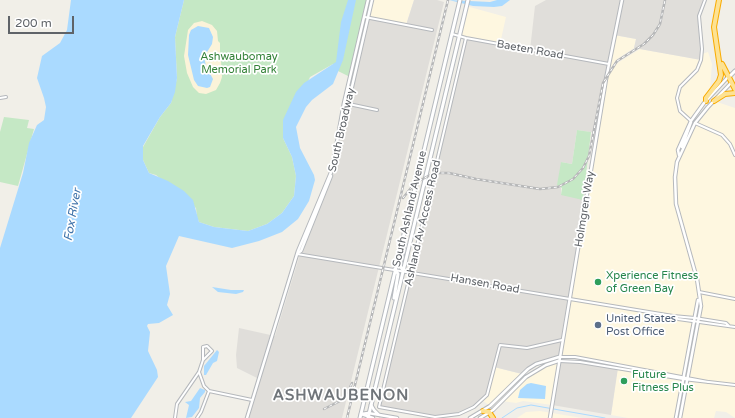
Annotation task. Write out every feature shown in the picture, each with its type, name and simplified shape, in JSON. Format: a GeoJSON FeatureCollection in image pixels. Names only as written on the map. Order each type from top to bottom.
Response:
{"type":"FeatureCollection","features":[{"type":"Feature","properties":{"kind":"highway"},"geometry":{"type":"LineString","coordinates":[[706,101],[706,98],[720,78],[721,71],[714,26],[719,0]]}},
{"type":"Feature","properties":{"kind":"highway"},"geometry":{"type":"LineString","coordinates":[[718,58],[733,81],[735,88]]}},
{"type":"Feature","properties":{"kind":"highway"},"geometry":{"type":"LineString","coordinates":[[714,101],[725,94],[735,93]]}},
{"type":"Feature","properties":{"kind":"highway"},"geometry":{"type":"LineString","coordinates":[[483,411],[491,411],[493,418]]}},
{"type":"Feature","properties":{"kind":"main road","name":"South Ashland Avenue"},"geometry":{"type":"LineString","coordinates":[[360,416],[460,0]]}},
{"type":"Feature","properties":{"kind":"main road","name":"South Ashland Avenue"},"geometry":{"type":"LineString","coordinates":[[368,416],[468,0]]}},
{"type":"Feature","properties":{"kind":"main road"},"geometry":{"type":"LineString","coordinates":[[729,77],[735,71]]}},
{"type":"Feature","properties":{"kind":"main road"},"geometry":{"type":"LineString","coordinates":[[403,236],[400,266],[403,270]]}},
{"type":"Feature","properties":{"kind":"main road"},"geometry":{"type":"LineString","coordinates":[[392,312],[398,274],[396,269]]}},
{"type":"Feature","properties":{"kind":"street","name":"South Broadway"},"geometry":{"type":"LineString","coordinates":[[297,254],[301,251],[328,187],[338,155],[366,17],[368,0]]}},
{"type":"Feature","properties":{"kind":"street","name":"South Broadway"},"geometry":{"type":"LineString","coordinates":[[247,418],[297,254],[332,171],[344,103],[366,17],[372,0]]}},
{"type":"Feature","properties":{"kind":"street","name":"Holmgren Way"},"geometry":{"type":"LineString","coordinates":[[550,418],[558,362],[609,64],[622,0]]}},
{"type":"Feature","properties":{"kind":"street"},"geometry":{"type":"LineString","coordinates":[[691,121],[680,111],[677,98],[680,87],[697,70],[701,60],[702,49],[699,16],[705,0]]}},
{"type":"Feature","properties":{"kind":"street"},"geometry":{"type":"LineString","coordinates":[[366,17],[432,30]]}},
{"type":"Feature","properties":{"kind":"street","name":"Baeten Road"},"geometry":{"type":"LineString","coordinates":[[452,34],[466,38],[609,64]]}},
{"type":"Feature","properties":{"kind":"street","name":"Ashland Av Access Road"},"geometry":{"type":"LineString","coordinates":[[466,38],[379,407],[435,417],[459,414],[474,406],[487,395],[500,345],[527,348],[562,340]]}},
{"type":"Feature","properties":{"kind":"street"},"geometry":{"type":"LineString","coordinates":[[676,418],[699,300],[699,292],[676,204],[675,177],[679,155],[678,150],[691,121],[706,101],[729,77]]}},
{"type":"Feature","properties":{"kind":"street"},"geometry":{"type":"LineString","coordinates":[[695,123],[733,81]]}},
{"type":"Feature","properties":{"kind":"street"},"geometry":{"type":"LineString","coordinates":[[0,98],[6,97]]}},
{"type":"Feature","properties":{"kind":"street"},"geometry":{"type":"LineString","coordinates":[[679,155],[695,123],[696,117],[706,101]]}},
{"type":"Feature","properties":{"kind":"street"},"geometry":{"type":"LineString","coordinates":[[344,103],[377,110]]}},
{"type":"Feature","properties":{"kind":"street"},"geometry":{"type":"LineString","coordinates":[[682,151],[683,142],[690,128],[691,121]]}},
{"type":"Feature","properties":{"kind":"street"},"geometry":{"type":"LineString","coordinates":[[695,123],[722,135],[730,144],[735,155]]}},
{"type":"Feature","properties":{"kind":"street","name":"Hansen Road"},"geometry":{"type":"LineString","coordinates":[[297,254],[403,270],[673,316],[699,318],[726,323],[729,326]]}},
{"type":"Feature","properties":{"kind":"street"},"geometry":{"type":"LineString","coordinates":[[699,292],[735,299]]}},
{"type":"Feature","properties":{"kind":"street"},"geometry":{"type":"LineString","coordinates":[[680,418],[701,306],[699,300]]}},
{"type":"Feature","properties":{"kind":"street","name":"Hansen Road"},"geometry":{"type":"LineString","coordinates":[[673,316],[678,319],[694,322],[725,327],[735,327]]}},
{"type":"Feature","properties":{"kind":"street"},"geometry":{"type":"LineString","coordinates":[[175,418],[177,404],[200,372],[203,360],[203,347],[207,346],[212,351],[203,360]]}},
{"type":"Feature","properties":{"kind":"street"},"geometry":{"type":"LineString","coordinates":[[470,418],[483,411],[528,369],[536,364],[559,357],[575,357],[683,378]]}},
{"type":"Feature","properties":{"kind":"street"},"geometry":{"type":"LineString","coordinates":[[480,418],[491,411],[526,377],[546,365],[558,362],[580,362],[735,385]]}},
{"type":"Feature","properties":{"kind":"street"},"geometry":{"type":"LineString","coordinates":[[200,372],[204,386],[209,391],[237,395],[252,400]]}},
{"type":"Feature","properties":{"kind":"street"},"geometry":{"type":"LineString","coordinates":[[196,418],[201,412],[209,391]]}},
{"type":"Feature","properties":{"kind":"street"},"geometry":{"type":"LineString","coordinates":[[371,404],[372,409],[380,415]]}},
{"type":"Feature","properties":{"kind":"street"},"geometry":{"type":"LineString","coordinates":[[360,416],[380,415],[398,418]]}},
{"type":"Feature","properties":{"kind":"street"},"geometry":{"type":"LineString","coordinates":[[368,416],[373,418]]}},
{"type":"Feature","properties":{"kind":"shaded area"},"geometry":{"type":"Polygon","coordinates":[[[372,0],[414,0],[406,25],[368,18],[372,0]]]}},
{"type":"Feature","properties":{"kind":"shaded area"},"geometry":{"type":"Polygon","coordinates":[[[414,0],[437,0],[444,2],[342,418],[247,418],[259,379],[237,368],[236,355],[239,328],[275,336],[301,251],[328,187],[337,158],[343,123],[368,18],[406,25],[414,0]]]}},
{"type":"Feature","properties":{"kind":"shaded area"},"geometry":{"type":"Polygon","coordinates":[[[546,0],[705,0],[699,16],[702,49],[701,60],[634,48],[636,39],[614,35],[597,133],[577,130],[572,164],[561,162],[561,194],[586,200],[559,357],[536,364],[522,374],[494,367],[488,393],[474,407],[459,414],[435,417],[379,407],[466,38],[530,50],[535,6],[546,0]]]}},
{"type":"Feature","properties":{"kind":"shaded area"},"geometry":{"type":"Polygon","coordinates":[[[466,6],[506,17],[500,44],[459,37],[466,6]]]}},
{"type":"Feature","properties":{"kind":"shaded area"},"geometry":{"type":"Polygon","coordinates":[[[614,35],[636,39],[634,48],[617,59],[608,71],[614,35]]]}},
{"type":"Feature","properties":{"kind":"shaded area"},"geometry":{"type":"Polygon","coordinates":[[[640,49],[701,60],[702,54],[708,52],[712,64],[710,88],[678,150],[679,155],[695,123],[714,101],[735,108],[735,418],[726,412],[716,411],[714,418],[628,418],[611,415],[618,365],[575,357],[559,357],[606,79],[616,64],[640,49]]]}},
{"type":"Feature","properties":{"kind":"shaded area"},"geometry":{"type":"Polygon","coordinates":[[[558,361],[552,405],[523,401],[516,403],[502,401],[535,371],[558,361]]]}},
{"type":"Feature","properties":{"kind":"shaded area"},"geometry":{"type":"Polygon","coordinates":[[[558,361],[570,361],[618,368],[611,415],[552,405],[558,361]]]}},
{"type":"Feature","properties":{"kind":"shaded area"},"geometry":{"type":"Polygon","coordinates":[[[494,367],[522,374],[490,406],[482,400],[494,367]]]}},
{"type":"Feature","properties":{"kind":"shaded area"},"geometry":{"type":"Polygon","coordinates":[[[540,411],[582,418],[517,418],[526,412],[540,411]]]}},
{"type":"Feature","properties":{"kind":"green space","name":"Ashwaubomay Memorial Park"},"geometry":{"type":"Polygon","coordinates":[[[184,0],[368,0],[350,77],[338,71],[333,64],[310,77],[283,138],[292,157],[296,176],[294,196],[282,213],[267,224],[248,231],[214,227],[199,222],[196,208],[156,175],[149,173],[143,160],[143,147],[160,117],[171,103],[177,78],[175,37],[184,0]]]}},
{"type":"Feature","properties":{"kind":"green space"},"geometry":{"type":"Polygon","coordinates":[[[4,117],[29,120],[27,128],[34,129],[18,186],[0,182],[0,132],[4,117]]]}},
{"type":"Feature","properties":{"kind":"green space"},"geometry":{"type":"Polygon","coordinates":[[[577,130],[591,132],[583,200],[561,195],[562,188],[557,185],[561,162],[572,164],[577,130]]]}},
{"type":"Feature","properties":{"kind":"sand"},"geometry":{"type":"Polygon","coordinates":[[[202,21],[212,25],[217,31],[218,41],[220,43],[220,55],[222,56],[223,60],[221,61],[222,77],[220,83],[216,90],[206,94],[199,93],[193,87],[187,73],[184,56],[188,30],[194,23],[202,21]]]}},
{"type":"Feature","properties":{"kind":"water","name":"Fox River"},"geometry":{"type":"Polygon","coordinates":[[[71,0],[184,0],[175,37],[177,78],[175,92],[171,103],[160,117],[143,146],[143,160],[149,173],[168,181],[184,191],[193,200],[199,222],[214,227],[248,231],[267,224],[282,213],[294,196],[296,176],[292,157],[283,138],[283,120],[296,92],[304,83],[336,62],[341,22],[348,0],[356,0],[343,60],[333,84],[312,100],[306,107],[296,127],[300,148],[314,175],[315,180],[309,201],[298,219],[282,232],[259,241],[232,248],[179,236],[166,266],[170,294],[167,305],[173,315],[159,323],[148,324],[147,326],[150,332],[148,351],[157,370],[158,377],[131,418],[0,418],[0,248],[23,173],[29,143],[37,125],[44,120],[46,107],[37,78],[42,56],[60,43],[67,30],[71,0]]]}},
{"type":"Feature","properties":{"kind":"water"},"geometry":{"type":"Polygon","coordinates":[[[449,0],[490,2],[497,0],[510,0],[502,6],[494,7],[473,6],[449,0]]]}},
{"type":"Feature","properties":{"kind":"water"},"geometry":{"type":"Polygon","coordinates":[[[198,26],[209,28],[213,37],[212,44],[204,57],[206,66],[213,79],[210,87],[207,88],[198,86],[194,80],[188,55],[189,35],[191,30],[198,26]]]}},
{"type":"Feature","properties":{"kind":"water"},"geometry":{"type":"Polygon","coordinates":[[[212,287],[231,290],[244,290],[243,292],[236,294],[218,292],[212,287]]]}},
{"type":"Feature","properties":{"kind":"water"},"geometry":{"type":"Polygon","coordinates":[[[217,350],[219,352],[217,361],[213,363],[206,375],[204,375],[204,366],[217,350]]]}},
{"type":"Feature","properties":{"kind":"water"},"geometry":{"type":"Polygon","coordinates":[[[531,383],[546,386],[545,399],[518,398],[520,390],[527,384],[531,383]]]}},
{"type":"Feature","properties":{"kind":"water"},"geometry":{"type":"Polygon","coordinates":[[[200,388],[205,390],[205,392],[200,398],[199,408],[192,417],[186,418],[189,405],[185,402],[191,401],[200,388]]]}},
{"type":"Feature","properties":{"kind":"waterway"},"geometry":{"type":"LineString","coordinates":[[502,418],[517,408],[531,405],[605,418]]}},
{"type":"Feature","properties":{"kind":"railway"},"geometry":{"type":"LineString","coordinates":[[347,418],[448,0]]}},
{"type":"Feature","properties":{"kind":"railway"},"geometry":{"type":"LineString","coordinates":[[403,198],[415,183],[434,173],[449,173],[476,179],[540,189],[558,187],[573,179],[583,168],[589,156],[603,83],[617,61],[644,44],[653,35],[660,24],[665,0]]}},
{"type":"Feature","properties":{"kind":"railway"},"geometry":{"type":"LineString","coordinates":[[324,409],[340,401],[348,392],[352,383]]}},
{"type":"Feature","properties":{"kind":"place","name":"Xperience Fitness of Green Bay"},"geometry":{"type":"Point","coordinates":[598,282]}},
{"type":"Feature","properties":{"kind":"place","name":"United States Post Office"},"geometry":{"type":"Point","coordinates":[598,325]}},
{"type":"Feature","properties":{"kind":"place","name":"Future Fitness Plus"},"geometry":{"type":"Point","coordinates":[624,381]}},
{"type":"Feature","properties":{"kind":"district","name":"ASHWAUBENON"},"geometry":{"type":"Point","coordinates":[341,396]}}]}
